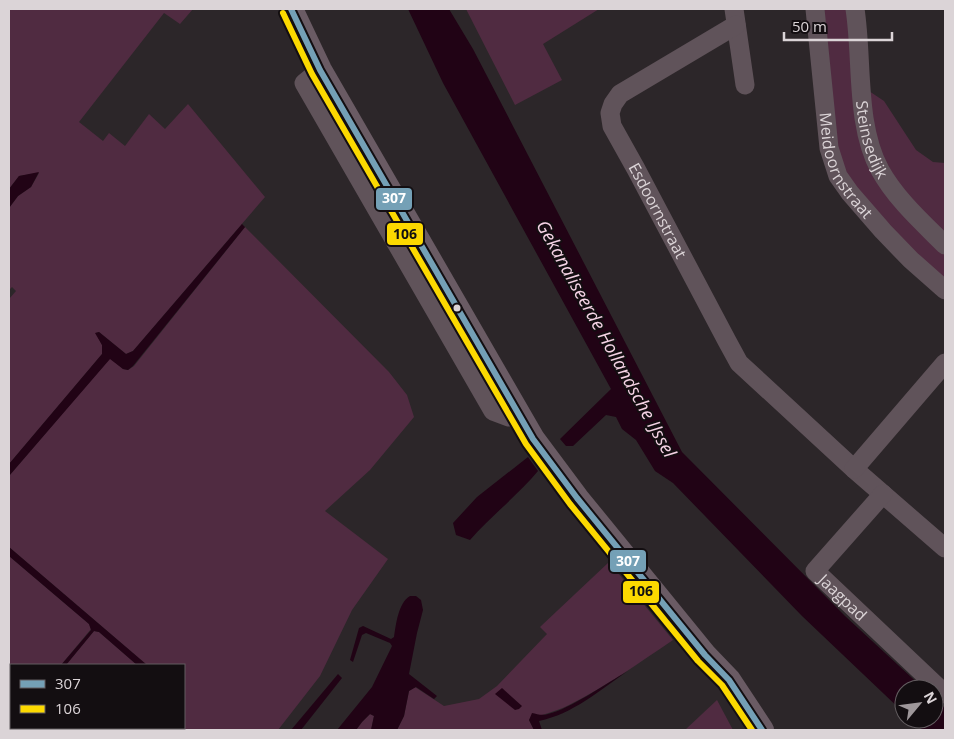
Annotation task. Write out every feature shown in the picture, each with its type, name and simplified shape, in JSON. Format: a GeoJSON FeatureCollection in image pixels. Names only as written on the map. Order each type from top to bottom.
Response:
{"type":"FeatureCollection","features":[{"type":"Feature","properties":{"kind":"main road"},"geometry":{"type":"LineString","coordinates":[[291,9],[320,70],[533,440],[577,498],[705,655],[729,680],[762,730]]}},
{"type":"Feature","properties":{"kind":"main road"},"geometry":{"type":"LineString","coordinates":[[705,655],[748,730]]}},
{"type":"Feature","properties":{"kind":"street","name":"Meidoornstraat"},"geometry":{"type":"LineString","coordinates":[[815,9],[829,148],[838,176],[850,194],[883,231],[911,260],[945,290]]}},
{"type":"Feature","properties":{"kind":"street","name":"Steinsedijk"},"geometry":{"type":"LineString","coordinates":[[855,9],[865,121],[874,157],[890,184],[906,205],[945,246]]}},
{"type":"Feature","properties":{"kind":"street","name":"Esdoornstraat"},"geometry":{"type":"LineString","coordinates":[[745,85],[735,17],[620,94],[613,104],[610,113],[612,126],[739,362],[854,469],[945,548]]}},
{"type":"Feature","properties":{"kind":"street"},"geometry":{"type":"LineString","coordinates":[[854,469],[945,362]]}},
{"type":"Feature","properties":{"kind":"street","name":"Jaagpad"},"geometry":{"type":"LineString","coordinates":[[883,494],[815,571],[945,694]]}},
{"type":"Feature","properties":{"kind":"shaded area"},"geometry":{"type":"Polygon","coordinates":[[[9,9],[193,9],[180,24],[164,13],[79,122],[103,141],[109,133],[125,146],[149,114],[165,129],[188,104],[265,197],[133,351],[126,354],[99,332],[96,333],[102,345],[102,354],[9,464],[9,299],[16,291],[12,287],[9,290],[9,208],[18,196],[31,187],[39,173],[19,176],[9,189],[9,9]]]}},
{"type":"Feature","properties":{"kind":"shaded area"},"geometry":{"type":"Polygon","coordinates":[[[466,9],[599,9],[543,44],[562,80],[515,105],[466,9]]]}},
{"type":"Feature","properties":{"kind":"shaded area"},"geometry":{"type":"Polygon","coordinates":[[[824,9],[851,9],[865,141],[945,250],[945,285],[848,180],[837,145],[824,9]]]}},
{"type":"Feature","properties":{"kind":"shaded area"},"geometry":{"type":"Polygon","coordinates":[[[866,89],[884,101],[916,150],[933,162],[945,163],[945,239],[909,202],[879,155],[866,89]]]}},
{"type":"Feature","properties":{"kind":"shaded area"},"geometry":{"type":"Polygon","coordinates":[[[245,227],[389,372],[407,395],[414,417],[370,470],[325,511],[388,559],[352,610],[320,676],[278,730],[14,730],[185,729],[185,664],[146,664],[9,547],[9,476],[110,358],[123,369],[128,370],[134,366],[245,227]]]}},
{"type":"Feature","properties":{"kind":"shaded area"},"geometry":{"type":"Polygon","coordinates":[[[9,556],[89,624],[91,629],[62,664],[10,664],[9,727],[9,556]]]}},
{"type":"Feature","properties":{"kind":"shaded area"},"geometry":{"type":"Polygon","coordinates":[[[609,562],[673,640],[582,698],[529,720],[534,730],[397,730],[404,716],[409,691],[415,687],[444,706],[479,699],[497,686],[547,634],[540,627],[609,562]]]}},
{"type":"Feature","properties":{"kind":"shaded area"},"geometry":{"type":"Polygon","coordinates":[[[94,631],[99,632],[136,664],[67,664],[94,631]]]}},
{"type":"Feature","properties":{"kind":"shaded area"},"geometry":{"type":"Polygon","coordinates":[[[717,700],[733,730],[685,730],[717,700]]]}},
{"type":"Feature","properties":{"kind":"shaded area"},"geometry":{"type":"Polygon","coordinates":[[[370,714],[374,716],[371,730],[356,730],[362,722],[370,714]]]}},
{"type":"Feature","properties":{"kind":"water","name":"Gekanaliseerde Hollandsche IJssel"},"geometry":{"type":"Polygon","coordinates":[[[408,9],[449,9],[473,49],[682,452],[845,616],[913,679],[894,679],[894,703],[802,616],[673,483],[655,471],[636,440],[622,429],[616,417],[606,415],[573,446],[566,446],[560,439],[611,389],[443,83],[408,9]]]}},
{"type":"Feature","properties":{"kind":"water"},"geometry":{"type":"Polygon","coordinates":[[[39,172],[31,187],[18,196],[9,208],[9,189],[19,176],[39,172]]]}},
{"type":"Feature","properties":{"kind":"water"},"geometry":{"type":"Polygon","coordinates":[[[242,224],[245,227],[133,366],[128,370],[123,369],[110,359],[9,476],[9,464],[102,354],[102,345],[95,333],[99,332],[126,354],[133,351],[242,224]]]}},
{"type":"Feature","properties":{"kind":"water"},"geometry":{"type":"Polygon","coordinates":[[[528,457],[538,471],[530,480],[470,540],[456,535],[453,523],[477,497],[528,457]]]}},
{"type":"Feature","properties":{"kind":"water"},"geometry":{"type":"Polygon","coordinates":[[[9,547],[146,664],[136,664],[99,632],[94,631],[67,664],[62,664],[91,630],[89,624],[9,556],[9,547]]]}},
{"type":"Feature","properties":{"kind":"water"},"geometry":{"type":"Polygon","coordinates":[[[410,596],[416,596],[421,600],[423,610],[409,674],[437,696],[434,699],[416,687],[409,691],[404,716],[397,730],[371,730],[374,716],[370,714],[356,730],[337,730],[372,687],[392,646],[390,643],[366,633],[362,635],[353,662],[350,660],[359,628],[363,626],[391,639],[394,637],[400,609],[410,596]]]}},
{"type":"Feature","properties":{"kind":"water"},"geometry":{"type":"Polygon","coordinates":[[[628,671],[575,707],[551,718],[539,721],[542,730],[534,730],[529,720],[532,713],[544,715],[557,711],[628,671]]]}},
{"type":"Feature","properties":{"kind":"water"},"geometry":{"type":"Polygon","coordinates":[[[338,674],[342,678],[301,730],[291,730],[338,674]]]}},
{"type":"Feature","properties":{"kind":"water"},"geometry":{"type":"Polygon","coordinates":[[[502,688],[522,706],[519,709],[515,710],[495,694],[502,688]]]}},
{"type":"Feature","properties":{"kind":"water"},"geometry":{"type":"Polygon","coordinates":[[[945,708],[945,730],[923,730],[944,729],[945,708]]]}},
{"type":"Feature","properties":{"kind":"transit line","name":"307"},"geometry":{"type":"LineString","coordinates":[[291,9],[320,70],[533,439],[577,498],[705,655],[729,680],[762,730]]}},
{"type":"Feature","properties":{"kind":"transit line","name":"106"},"geometry":{"type":"LineString","coordinates":[[283,13],[312,74],[526,444],[570,504],[698,661],[722,685],[752,730]]}}]}
